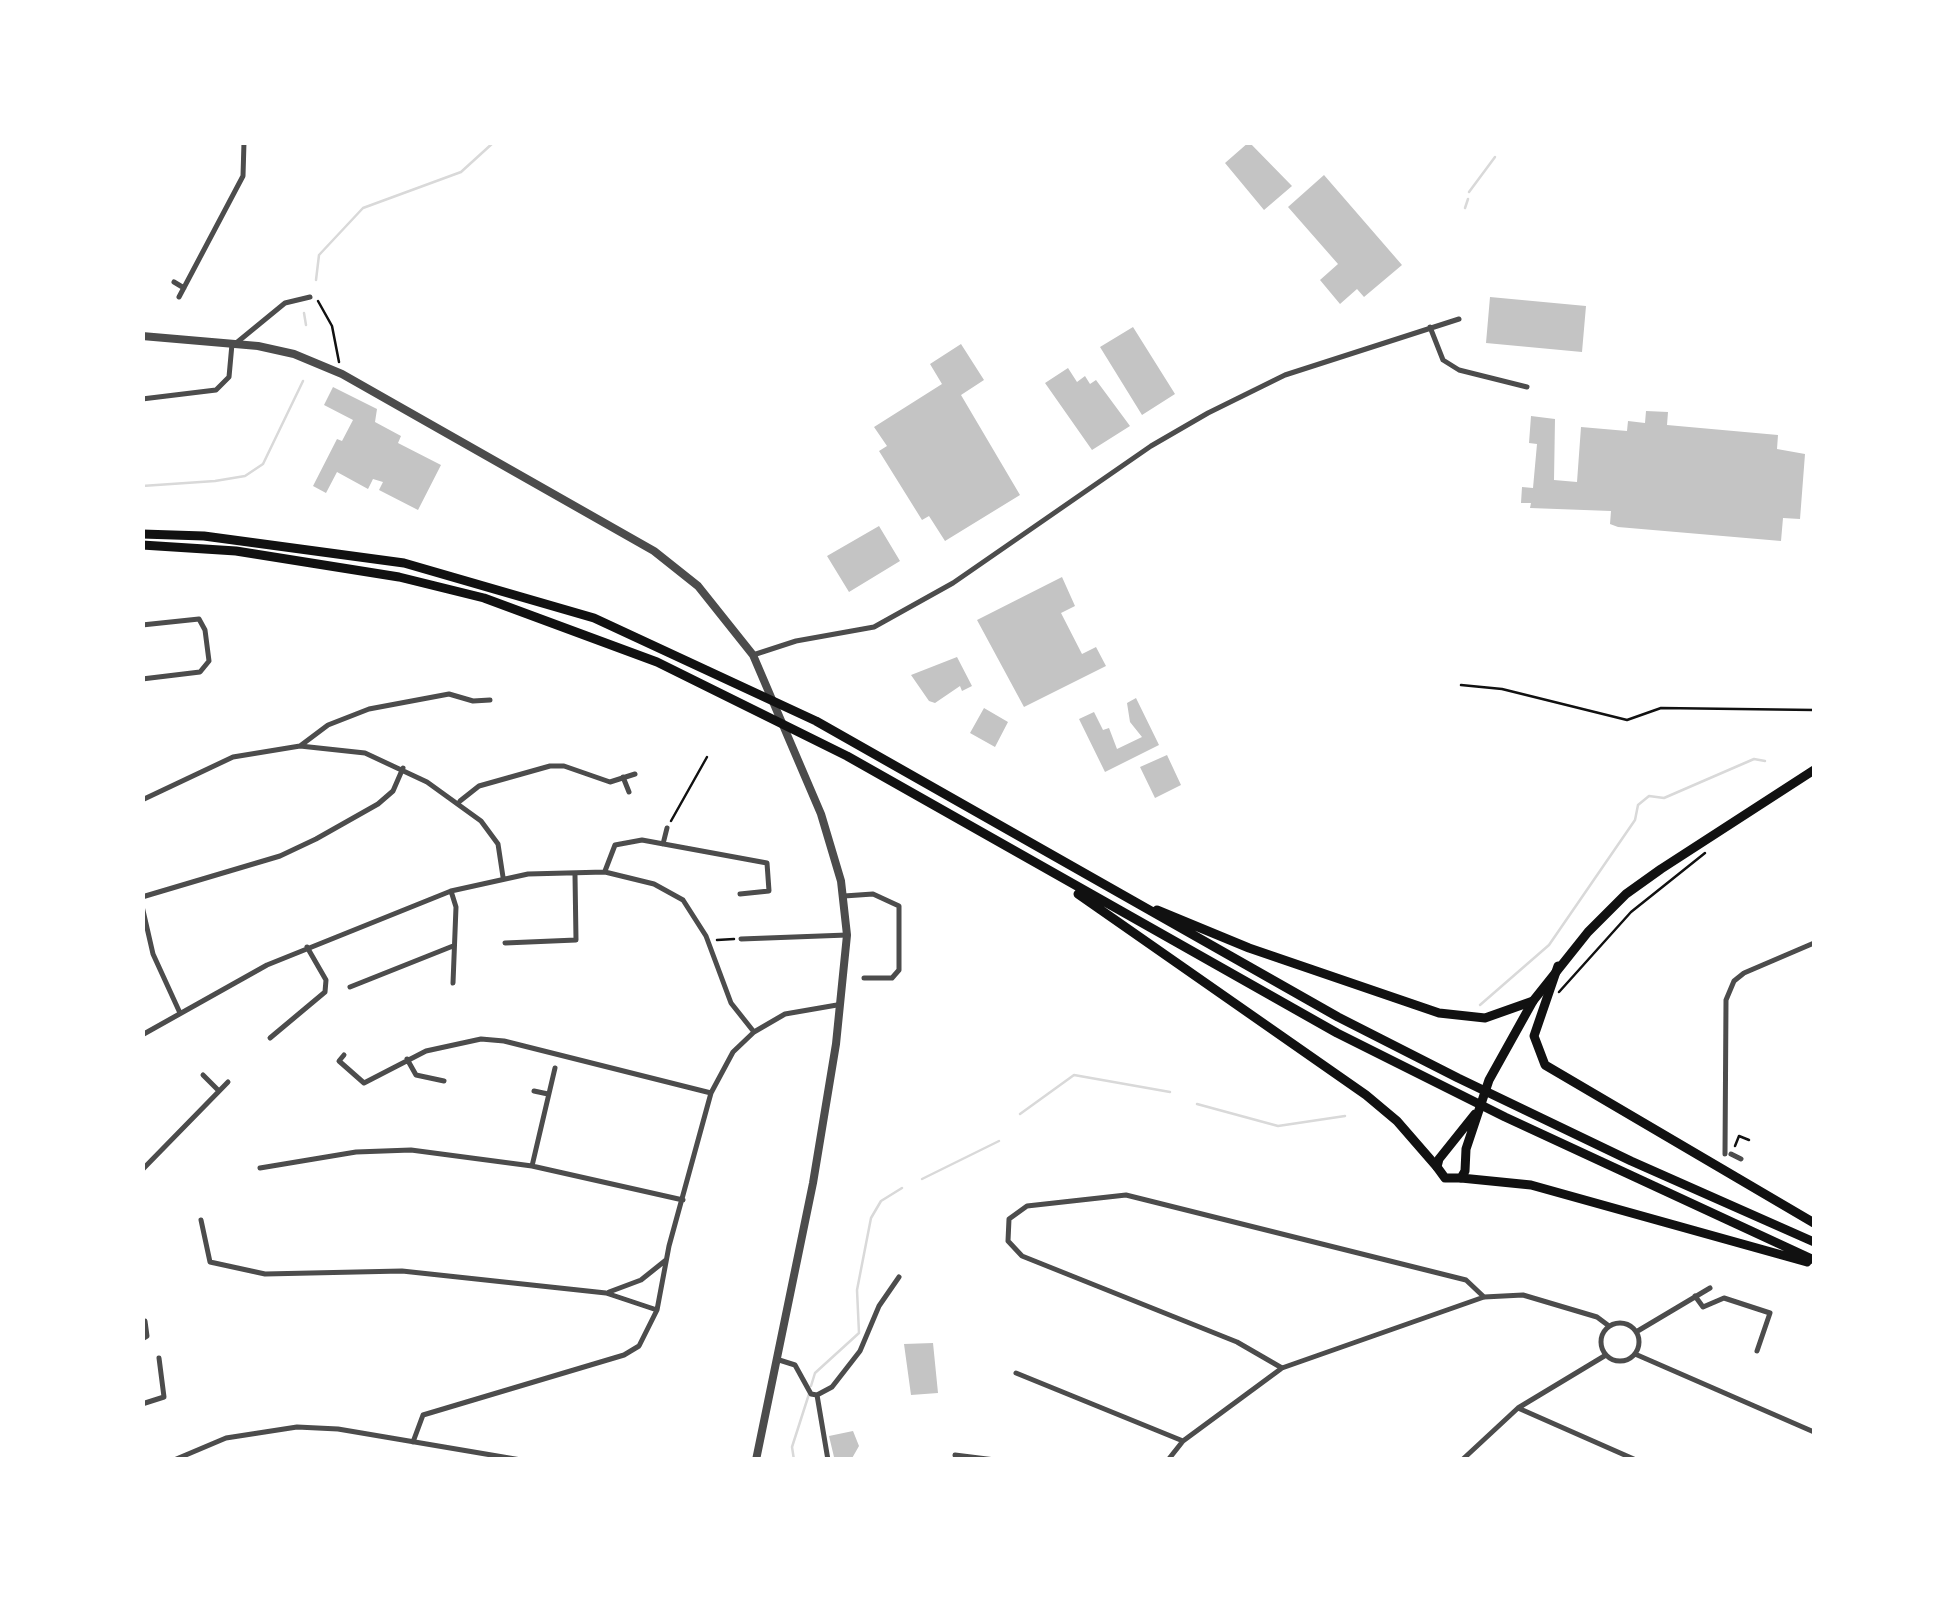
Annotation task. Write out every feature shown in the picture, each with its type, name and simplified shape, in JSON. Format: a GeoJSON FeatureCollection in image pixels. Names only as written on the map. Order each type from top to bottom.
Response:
{"type":"FeatureCollection","features":[{"type":"Feature","properties":{"kind":"main road"},"geometry":{"type":"LineString","coordinates":[[142,534],[204,536],[404,562],[594,618],[816,721],[1122,896],[1458,1078],[1814,1242]]}},
{"type":"Feature","properties":{"kind":"main road"},"geometry":{"type":"LineString","coordinates":[[142,545],[236,551],[399,577],[484,598],[589,634],[787,724],[1292,1008],[1448,1088],[1814,1262]]}},
{"type":"Feature","properties":{"kind":"main road"},"geometry":{"type":"LineString","coordinates":[[1461,1178],[1475,1114],[1489,1080],[1533,1001],[1558,966],[1626,894],[1814,770]]}},
{"type":"Feature","properties":{"kind":"main road"},"geometry":{"type":"LineString","coordinates":[[1037,865],[1366,1095],[1445,1178],[1532,1185],[1814,1262]]}},
{"type":"Feature","properties":{"kind":"main road"},"geometry":{"type":"LineString","coordinates":[[1122,896],[1249,948],[1423,1009],[1485,1018],[1533,1001]]}},
{"type":"Feature","properties":{"kind":"main road"},"geometry":{"type":"LineString","coordinates":[[1558,966],[1534,1036],[1545,1065],[1814,1224]]}},
{"type":"Feature","properties":{"kind":"main road"},"geometry":{"type":"LineString","coordinates":[[1437,1167],[1444,1152],[1475,1114]]}},
{"type":"Feature","properties":{"kind":"street"},"geometry":{"type":"LineString","coordinates":[[179,297],[243,176],[244,142]]}},
{"type":"Feature","properties":{"kind":"street"},"geometry":{"type":"LineString","coordinates":[[174,282],[184,288]]}},
{"type":"Feature","properties":{"kind":"street"},"geometry":{"type":"LineString","coordinates":[[142,399],[222,386],[229,378],[233,344],[285,303],[312,298]]}},
{"type":"Feature","properties":{"kind":"street"},"geometry":{"type":"LineString","coordinates":[[753,656],[796,640],[874,627],[953,583],[1176,430],[1274,380],[1458,319]]}},
{"type":"Feature","properties":{"kind":"street"},"geometry":{"type":"LineString","coordinates":[[1430,328],[1443,360],[1459,370],[1526,387]]}},
{"type":"Feature","properties":{"kind":"street"},"geometry":{"type":"LineString","coordinates":[[142,336],[294,354],[342,374],[654,552],[698,586],[753,656],[821,814],[844,896],[846,935],[836,1044],[813,1183],[756,1460]]}},
{"type":"Feature","properties":{"kind":"street"},"geometry":{"type":"LineString","coordinates":[[142,625],[198,619],[206,630],[209,661],[200,672],[142,679]]}},
{"type":"Feature","properties":{"kind":"street"},"geometry":{"type":"LineString","coordinates":[[300,746],[328,725],[369,709],[450,694],[473,702],[490,700]]}},
{"type":"Feature","properties":{"kind":"street"},"geometry":{"type":"LineString","coordinates":[[142,800],[181,778],[233,757],[300,746],[364,753],[403,768],[458,802],[490,831],[503,878]]}},
{"type":"Feature","properties":{"kind":"street"},"geometry":{"type":"LineString","coordinates":[[458,802],[479,786],[550,766],[564,766],[610,782],[635,774]]}},
{"type":"Feature","properties":{"kind":"street"},"geometry":{"type":"LineString","coordinates":[[142,897],[280,856],[378,804],[393,791],[403,768]]}},
{"type":"Feature","properties":{"kind":"street"},"geometry":{"type":"LineString","coordinates":[[624,777],[629,792]]}},
{"type":"Feature","properties":{"kind":"street"},"geometry":{"type":"LineString","coordinates":[[663,844],[667,828]]}},
{"type":"Feature","properties":{"kind":"street"},"geometry":{"type":"LineString","coordinates":[[605,872],[614,845],[642,840],[767,863],[769,891],[740,894]]}},
{"type":"Feature","properties":{"kind":"street"},"geometry":{"type":"LineString","coordinates":[[142,1036],[219,988],[307,947],[451,890],[503,878],[605,872],[670,891],[692,911],[708,940],[731,1003],[754,1032]]}},
{"type":"Feature","properties":{"kind":"street"},"geometry":{"type":"LineString","coordinates":[[505,943],[576,940],[575,874]]}},
{"type":"Feature","properties":{"kind":"street"},"geometry":{"type":"LineString","coordinates":[[451,890],[456,907],[454,983]]}},
{"type":"Feature","properties":{"kind":"street"},"geometry":{"type":"LineString","coordinates":[[844,896],[873,894],[899,906],[899,970],[892,978],[864,978]]}},
{"type":"Feature","properties":{"kind":"street"},"geometry":{"type":"LineString","coordinates":[[142,906],[153,954],[180,1013]]}},
{"type":"Feature","properties":{"kind":"street"},"geometry":{"type":"LineString","coordinates":[[741,939],[846,935]]}},
{"type":"Feature","properties":{"kind":"street"},"geometry":{"type":"LineString","coordinates":[[1741,1159],[1728,1154],[1726,1000],[1734,981],[1744,973],[1814,943]]}},
{"type":"Feature","properties":{"kind":"street"},"geometry":{"type":"LineString","coordinates":[[350,987],[454,946]]}},
{"type":"Feature","properties":{"kind":"street"},"geometry":{"type":"LineString","coordinates":[[270,1038],[325,992],[326,980],[307,947]]}},
{"type":"Feature","properties":{"kind":"street"},"geometry":{"type":"LineString","coordinates":[[413,1442],[423,1416],[624,1355],[646,1337],[657,1310],[666,1260],[711,1093],[733,1052],[754,1032],[785,1014],[837,1005]]}},
{"type":"Feature","properties":{"kind":"street"},"geometry":{"type":"LineString","coordinates":[[344,1056],[340,1061],[364,1084],[407,1059],[481,1039],[711,1093]]}},
{"type":"Feature","properties":{"kind":"street"},"geometry":{"type":"LineString","coordinates":[[407,1059],[416,1075],[444,1081]]}},
{"type":"Feature","properties":{"kind":"street"},"geometry":{"type":"LineString","coordinates":[[532,1166],[555,1068]]}},
{"type":"Feature","properties":{"kind":"street"},"geometry":{"type":"LineString","coordinates":[[203,1075],[220,1091]]}},
{"type":"Feature","properties":{"kind":"street"},"geometry":{"type":"LineString","coordinates":[[142,1170],[228,1082]]}},
{"type":"Feature","properties":{"kind":"street"},"geometry":{"type":"LineString","coordinates":[[534,1091],[548,1094]]}},
{"type":"Feature","properties":{"kind":"street"},"geometry":{"type":"LineString","coordinates":[[260,1168],[356,1152],[412,1150],[532,1166],[683,1200]]}},
{"type":"Feature","properties":{"kind":"street"},"geometry":{"type":"LineString","coordinates":[[1282,1368],[1266,1355],[1237,1342],[1022,1256],[1008,1241],[1009,1220],[1028,1206],[1126,1195],[1466,1280],[1484,1297]]}},
{"type":"Feature","properties":{"kind":"street"},"geometry":{"type":"LineString","coordinates":[[202,1220],[210,1262],[266,1274],[402,1271],[606,1293],[657,1310]]}},
{"type":"Feature","properties":{"kind":"street"},"geometry":{"type":"LineString","coordinates":[[606,1293],[642,1280],[666,1260]]}},
{"type":"Feature","properties":{"kind":"street"},"geometry":{"type":"LineString","coordinates":[[814,1394],[832,1387],[860,1351],[879,1306],[899,1277]]}},
{"type":"Feature","properties":{"kind":"street"},"geometry":{"type":"LineString","coordinates":[[1636,1332],[1710,1288]]}},
{"type":"Feature","properties":{"kind":"street"},"geometry":{"type":"LineString","coordinates":[[1168,1460],[1183,1441],[1282,1368],[1484,1297],[1522,1296],[1597,1317],[1609,1326],[1625,1324],[1636,1332]]}},
{"type":"Feature","properties":{"kind":"street"},"geometry":{"type":"LineString","coordinates":[[1695,1296],[1703,1308],[1724,1298],[1770,1313],[1757,1351]]}},
{"type":"Feature","properties":{"kind":"street"},"geometry":{"type":"LineString","coordinates":[[142,1339],[147,1336],[145,1322]]}},
{"type":"Feature","properties":{"kind":"street"},"geometry":{"type":"LineString","coordinates":[[1609,1326],[1601,1339],[1606,1355],[1619,1361],[1635,1354],[1814,1432]]}},
{"type":"Feature","properties":{"kind":"street"},"geometry":{"type":"LineString","coordinates":[[1635,1354],[1636,1332]]}},
{"type":"Feature","properties":{"kind":"street"},"geometry":{"type":"LineString","coordinates":[[1462,1460],[1518,1408],[1606,1355]]}},
{"type":"Feature","properties":{"kind":"street"},"geometry":{"type":"LineString","coordinates":[[142,1404],[164,1398],[159,1358]]}},
{"type":"Feature","properties":{"kind":"street"},"geometry":{"type":"LineString","coordinates":[[776,1359],[795,1365],[814,1394],[828,1460]]}},
{"type":"Feature","properties":{"kind":"street"},"geometry":{"type":"LineString","coordinates":[[1016,1373],[1183,1441]]}},
{"type":"Feature","properties":{"kind":"street"},"geometry":{"type":"LineString","coordinates":[[1518,1408],[1636,1460]]}},
{"type":"Feature","properties":{"kind":"street"},"geometry":{"type":"LineString","coordinates":[[174,1460],[226,1438],[284,1428],[338,1430],[521,1460]]}},
{"type":"Feature","properties":{"kind":"street"},"geometry":{"type":"LineString","coordinates":[[955,1455],[995,1460]]}},
{"type":"Feature","properties":{"kind":"path"},"geometry":{"type":"LineString","coordinates":[[312,298],[327,311],[342,374]]}},
{"type":"Feature","properties":{"kind":"path"},"geometry":{"type":"LineString","coordinates":[[1461,685],[1502,688],[1627,720],[1662,708],[1814,710]]}},
{"type":"Feature","properties":{"kind":"path"},"geometry":{"type":"LineString","coordinates":[[667,828],[706,756]]}},
{"type":"Feature","properties":{"kind":"path"},"geometry":{"type":"LineString","coordinates":[[1557,995],[1631,912],[1718,843]]}},
{"type":"Feature","properties":{"kind":"path"},"geometry":{"type":"LineString","coordinates":[[708,940],[741,939]]}},
{"type":"Feature","properties":{"kind":"path"},"geometry":{"type":"LineString","coordinates":[[1728,1154],[1739,1136],[1749,1140]]}},
{"type":"Feature","properties":{"kind":"building"},"geometry":{"type":"Polygon","coordinates":[[[1249,142],[1292,186],[1264,210],[1225,163],[1249,142]]]}},
{"type":"Feature","properties":{"kind":"building"},"geometry":{"type":"Polygon","coordinates":[[[1324,175],[1402,265],[1364,297],[1357,289],[1340,304],[1320,280],[1338,264],[1288,207],[1324,175]]]}},
{"type":"Feature","properties":{"kind":"building"},"geometry":{"type":"Polygon","coordinates":[[[1490,297],[1586,306],[1582,352],[1486,343],[1490,297]]]}},
{"type":"Feature","properties":{"kind":"building"},"geometry":{"type":"Polygon","coordinates":[[[1133,327],[1175,394],[1142,415],[1100,347],[1133,327]]]}},
{"type":"Feature","properties":{"kind":"building"},"geometry":{"type":"Polygon","coordinates":[[[961,344],[984,380],[961,395],[1020,495],[945,541],[929,516],[922,520],[879,451],[887,446],[874,427],[942,384],[930,364],[961,344]]]}},
{"type":"Feature","properties":{"kind":"building"},"geometry":{"type":"Polygon","coordinates":[[[1068,368],[1077,382],[1085,376],[1090,384],[1096,380],[1130,426],[1092,450],[1045,383],[1068,368]]]}},
{"type":"Feature","properties":{"kind":"building"},"geometry":{"type":"Polygon","coordinates":[[[333,387],[377,409],[375,422],[401,436],[398,443],[441,465],[418,510],[379,490],[383,482],[373,479],[368,489],[337,472],[326,493],[313,486],[337,439],[342,441],[353,420],[324,405],[333,387]]]}},
{"type":"Feature","properties":{"kind":"building"},"geometry":{"type":"Polygon","coordinates":[[[1646,411],[1668,412],[1667,425],[1778,435],[1777,449],[1805,454],[1800,519],[1783,518],[1781,541],[1618,527],[1610,524],[1611,511],[1530,508],[1531,503],[1521,503],[1522,487],[1533,488],[1537,444],[1529,443],[1531,416],[1555,419],[1554,480],[1577,482],[1581,427],[1627,431],[1628,421],[1645,423],[1646,411]]]}},
{"type":"Feature","properties":{"kind":"building"},"geometry":{"type":"Polygon","coordinates":[[[879,526],[900,561],[849,592],[827,556],[879,526]]]}},
{"type":"Feature","properties":{"kind":"building"},"geometry":{"type":"Polygon","coordinates":[[[1062,577],[1075,606],[1061,613],[1082,654],[1096,647],[1106,666],[1024,707],[977,620],[1062,577]]]}},
{"type":"Feature","properties":{"kind":"building"},"geometry":{"type":"Polygon","coordinates":[[[957,657],[972,686],[962,691],[960,686],[935,703],[929,701],[911,675],[957,657]]]}},
{"type":"Feature","properties":{"kind":"building"},"geometry":{"type":"Polygon","coordinates":[[[1136,698],[1159,745],[1105,772],[1079,719],[1094,712],[1103,730],[1109,728],[1117,749],[1142,737],[1130,722],[1127,703],[1136,698]]]}},
{"type":"Feature","properties":{"kind":"building"},"geometry":{"type":"Polygon","coordinates":[[[984,708],[1008,722],[995,747],[970,733],[984,708]]]}},
{"type":"Feature","properties":{"kind":"building"},"geometry":{"type":"Polygon","coordinates":[[[1167,755],[1181,785],[1155,798],[1140,767],[1167,755]]]}},
{"type":"Feature","properties":{"kind":"building"},"geometry":{"type":"Polygon","coordinates":[[[933,1343],[938,1393],[911,1395],[904,1344],[933,1343]]]}},
{"type":"Feature","properties":{"kind":"building"},"geometry":{"type":"Polygon","coordinates":[[[853,1431],[859,1446],[851,1460],[834,1457],[829,1436],[853,1431]]]}},
{"type":"Feature","properties":{"kind":"waterway"},"geometry":{"type":"LineString","coordinates":[[316,280],[319,255],[363,208],[461,172],[494,142]]}},
{"type":"Feature","properties":{"kind":"waterway"},"geometry":{"type":"LineString","coordinates":[[1469,192],[1495,157]]}},
{"type":"Feature","properties":{"kind":"waterway"},"geometry":{"type":"LineString","coordinates":[[1465,208],[1468,199]]}},
{"type":"Feature","properties":{"kind":"waterway"},"geometry":{"type":"LineString","coordinates":[[304,313],[306,325]]}},
{"type":"Feature","properties":{"kind":"waterway"},"geometry":{"type":"LineString","coordinates":[[142,486],[245,476],[263,464],[303,381]]}},
{"type":"Feature","properties":{"kind":"waterway"},"geometry":{"type":"LineString","coordinates":[[1480,1005],[1549,945],[1635,820],[1638,805],[1649,796],[1664,798],[1754,759],[1765,761]]}},
{"type":"Feature","properties":{"kind":"waterway"},"geometry":{"type":"LineString","coordinates":[[1020,1114],[1074,1075],[1170,1092]]}},
{"type":"Feature","properties":{"kind":"waterway"},"geometry":{"type":"LineString","coordinates":[[1197,1104],[1278,1126],[1345,1116]]}},
{"type":"Feature","properties":{"kind":"waterway"},"geometry":{"type":"LineString","coordinates":[[922,1179],[999,1141]]}},
{"type":"Feature","properties":{"kind":"waterway"},"geometry":{"type":"LineString","coordinates":[[811,1386],[815,1373],[859,1333],[857,1290],[871,1218],[881,1201],[902,1188]]}},
{"type":"Feature","properties":{"kind":"waterway"},"geometry":{"type":"LineString","coordinates":[[794,1460],[792,1447],[809,1394]]}}]}
